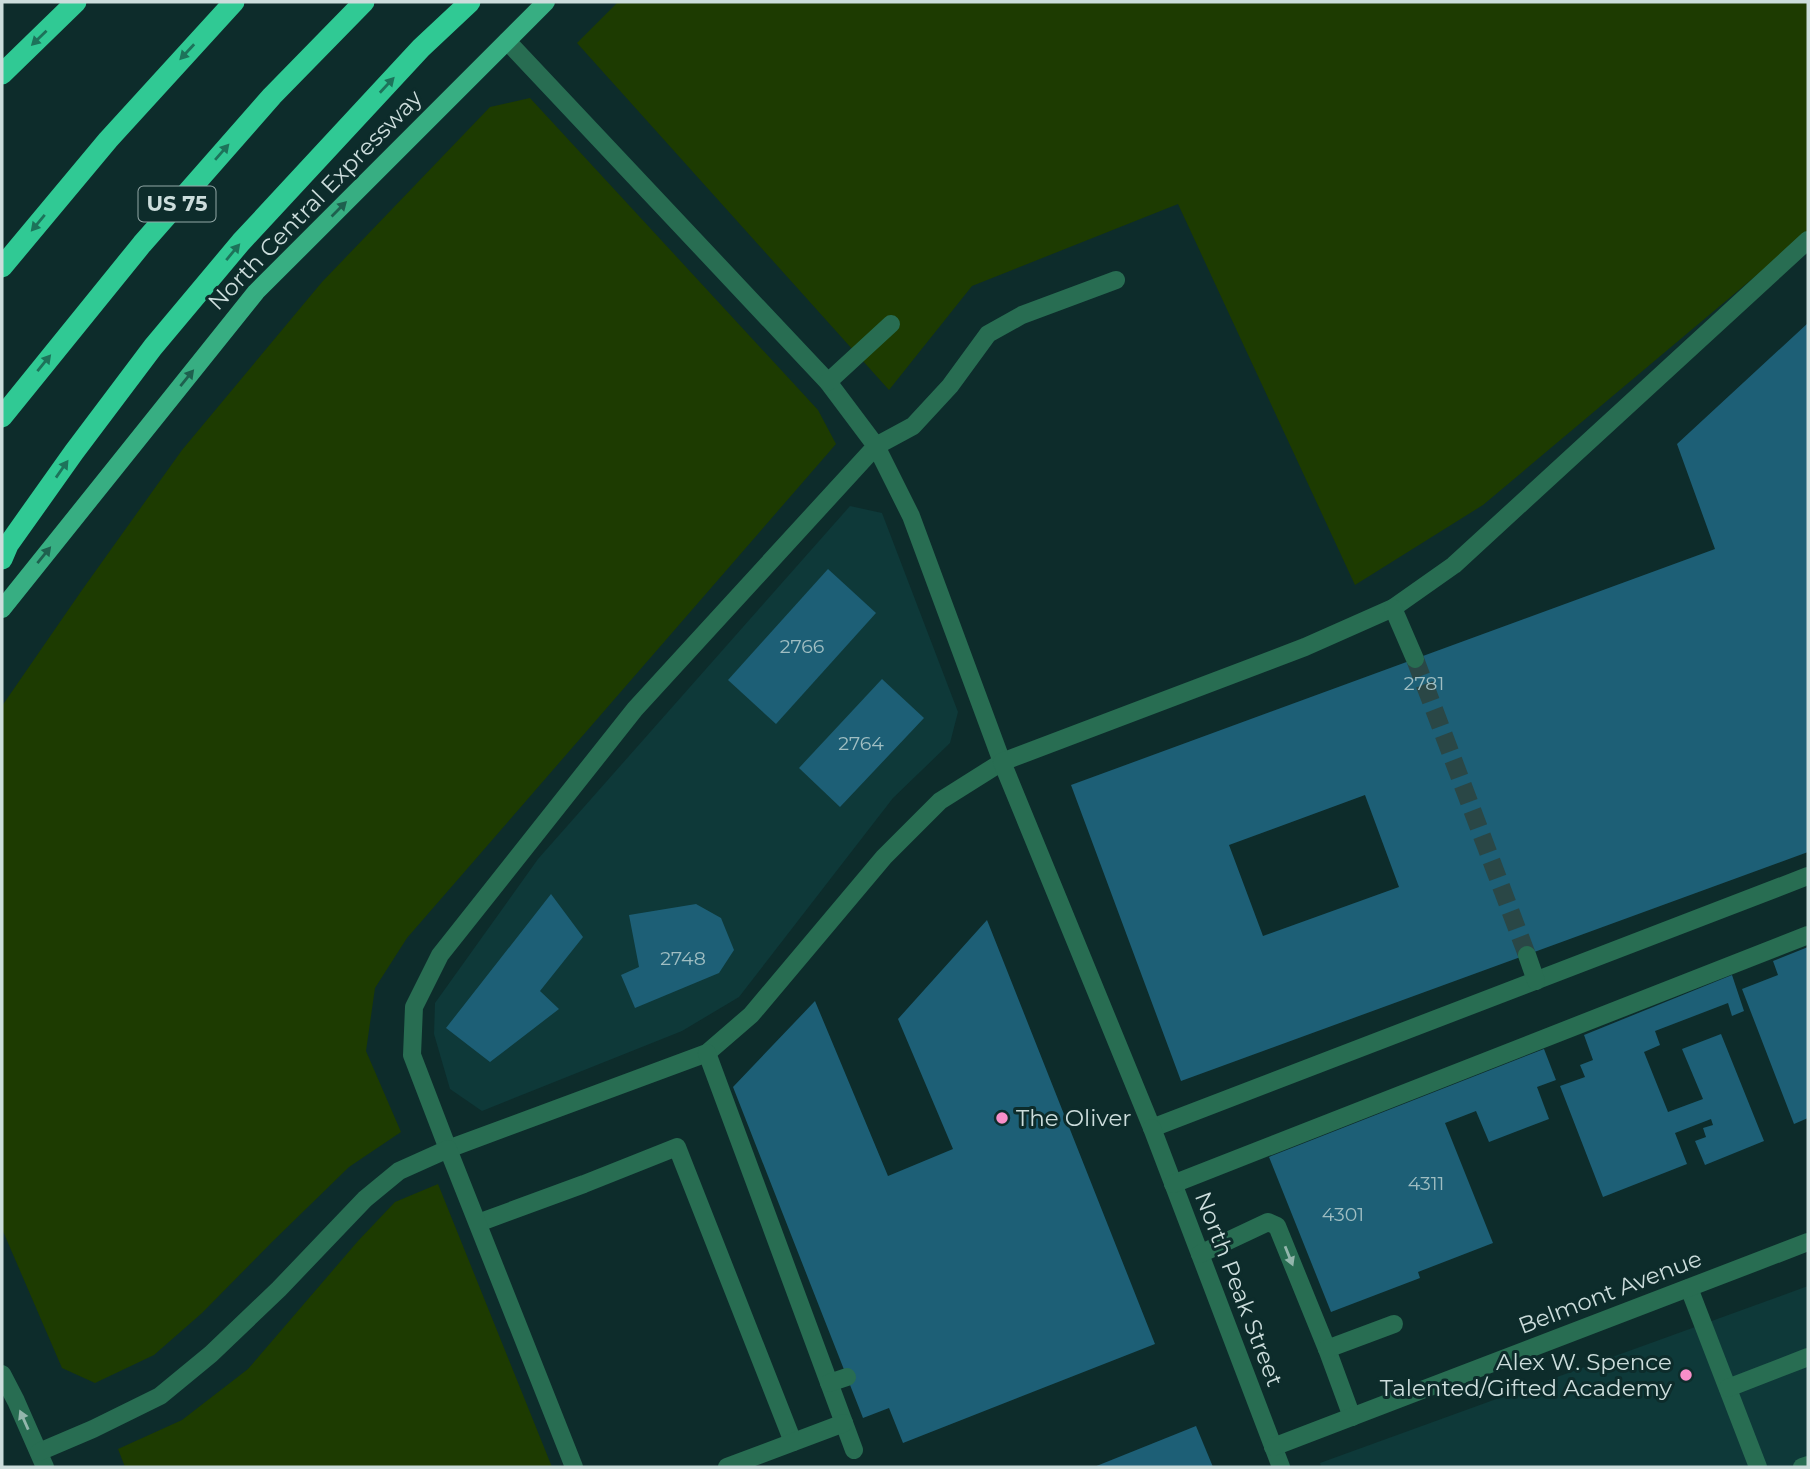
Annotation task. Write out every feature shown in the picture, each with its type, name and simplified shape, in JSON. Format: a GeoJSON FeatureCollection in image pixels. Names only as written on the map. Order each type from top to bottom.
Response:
{"type":"FeatureCollection","features":[{"type":"Feature","properties":{"kind":"highway"},"geometry":{"type":"LineString","coordinates":[[2,74],[76,2]]}},
{"type":"Feature","properties":{"kind":"highway"},"geometry":{"type":"LineString","coordinates":[[2,267],[108,140],[234,2]]}},
{"type":"Feature","properties":{"kind":"highway","name":"US 75"},"geometry":{"type":"LineString","coordinates":[[2,416],[142,243],[272,96],[363,2]]}},
{"type":"Feature","properties":{"kind":"highway"},"geometry":{"type":"LineString","coordinates":[[2,559],[8,545],[74,452],[153,347],[232,252],[421,48],[470,2]]}},
{"type":"Feature","properties":{"kind":"main road","name":"North Central Expressway"},"geometry":{"type":"LineString","coordinates":[[2,608],[256,292],[546,2]]}},
{"type":"Feature","properties":{"kind":"street","name":"North Peak Street"},"geometry":{"type":"LineString","coordinates":[[507,41],[828,382],[876,446],[911,516],[1002,762],[1152,1128],[1281,1467]]}},
{"type":"Feature","properties":{"kind":"street"},"geometry":{"type":"LineString","coordinates":[[2,1374],[42,1460],[93,1429],[160,1396],[211,1354],[260,1308],[365,1199],[399,1171],[448,1150],[707,1054],[751,1015],[884,856],[940,801],[1002,762],[1305,647],[1393,608],[1454,565],[1808,240]]}},
{"type":"Feature","properties":{"kind":"street"},"geometry":{"type":"LineString","coordinates":[[575,1467],[412,1055],[414,1007],[440,955],[635,709],[876,446],[914,426],[950,386],[988,334],[1022,315],[1116,280]]}},
{"type":"Feature","properties":{"kind":"street"},"geometry":{"type":"LineString","coordinates":[[828,382],[891,324]]}},
{"type":"Feature","properties":{"kind":"street"},"geometry":{"type":"LineString","coordinates":[[1393,608],[1415,659]]}},
{"type":"Feature","properties":{"kind":"street"},"geometry":{"type":"LineString","coordinates":[[1152,1128],[1808,876]]}},
{"type":"Feature","properties":{"kind":"street"},"geometry":{"type":"LineString","coordinates":[[1173,1184],[1808,935]]}},
{"type":"Feature","properties":{"kind":"street"},"geometry":{"type":"LineString","coordinates":[[1527,956],[1536,981]]}},
{"type":"Feature","properties":{"kind":"street"},"geometry":{"type":"LineString","coordinates":[[707,1054],[854,1450]]}},
{"type":"Feature","properties":{"kind":"street"},"geometry":{"type":"LineString","coordinates":[[478,1223],[677,1147],[793,1442]]}},
{"type":"Feature","properties":{"kind":"street"},"geometry":{"type":"LineString","coordinates":[[1200,1254],[1268,1222],[1277,1226],[1352,1417]]}},
{"type":"Feature","properties":{"kind":"street","name":"Belmont Avenue"},"geometry":{"type":"LineString","coordinates":[[1273,1447],[1808,1242]]}},
{"type":"Feature","properties":{"kind":"street"},"geometry":{"type":"LineString","coordinates":[[1689,1288],[1758,1467]]}},
{"type":"Feature","properties":{"kind":"street"},"geometry":{"type":"LineString","coordinates":[[1327,1349],[1394,1324]]}},
{"type":"Feature","properties":{"kind":"street"},"geometry":{"type":"LineString","coordinates":[[1728,1388],[1808,1357]]}},
{"type":"Feature","properties":{"kind":"street"},"geometry":{"type":"LineString","coordinates":[[829,1383],[847,1377]]}},
{"type":"Feature","properties":{"kind":"street"},"geometry":{"type":"LineString","coordinates":[[727,1467],[844,1423]]}},
{"type":"Feature","properties":{"kind":"street"},"geometry":{"type":"LineString","coordinates":[[1802,1467],[1808,1465]]}},
{"type":"Feature","properties":{"kind":"shaded area"},"geometry":{"type":"Polygon","coordinates":[[[850,506],[882,513],[958,712],[950,743],[893,798],[739,997],[682,1031],[482,1111],[450,1089],[434,1034],[435,1003],[538,859],[850,506]]]}},
{"type":"Feature","properties":{"kind":"shaded area","name":"Alex W. Spence Talented/Gifted Academy"},"geometry":{"type":"Polygon","coordinates":[[[1808,1286],[1808,1467],[1321,1467],[1320,1463],[1808,1286]]]}},
{"type":"Feature","properties":{"kind":"green space"},"geometry":{"type":"Polygon","coordinates":[[[618,2],[1808,2],[1808,232],[1483,505],[1355,585],[1178,204],[972,286],[889,390],[577,43],[618,2]]]}},
{"type":"Feature","properties":{"kind":"green space"},"geometry":{"type":"Polygon","coordinates":[[[530,98],[818,410],[836,444],[407,938],[375,988],[366,1051],[401,1132],[349,1167],[202,1313],[154,1355],[95,1383],[62,1368],[2,1229],[2,706],[182,450],[322,282],[490,107],[530,98]]]}},
{"type":"Feature","properties":{"kind":"green space"},"geometry":{"type":"Polygon","coordinates":[[[438,1184],[552,1467],[125,1467],[118,1449],[182,1420],[248,1369],[395,1202],[438,1184]]]}},
{"type":"Feature","properties":{"kind":"building"},"geometry":{"type":"Polygon","coordinates":[[[1808,323],[1808,852],[1181,1081],[1071,785],[1715,549],[1677,444],[1808,323]],[[1365,795],[1229,845],[1263,936],[1399,887],[1365,795]]]}},
{"type":"Feature","properties":{"kind":"building"},"geometry":{"type":"Polygon","coordinates":[[[828,569],[876,613],[776,724],[728,680],[828,569]]]}},
{"type":"Feature","properties":{"kind":"building"},"geometry":{"type":"Polygon","coordinates":[[[882,679],[924,718],[840,807],[799,768],[882,679]]]}},
{"type":"Feature","properties":{"kind":"building"},"geometry":{"type":"Polygon","coordinates":[[[551,894],[583,937],[540,991],[559,1009],[490,1062],[446,1028],[551,894]]]}},
{"type":"Feature","properties":{"kind":"building"},"geometry":{"type":"Polygon","coordinates":[[[696,904],[721,918],[734,950],[719,973],[635,1008],[621,975],[639,967],[629,915],[696,904]]]}},
{"type":"Feature","properties":{"kind":"building","name":"The Oliver"},"geometry":{"type":"Polygon","coordinates":[[[987,920],[1155,1344],[903,1443],[889,1408],[863,1418],[733,1087],[815,1001],[888,1176],[953,1149],[898,1019],[987,920]]]}},
{"type":"Feature","properties":{"kind":"building"},"geometry":{"type":"Polygon","coordinates":[[[1808,947],[1808,1118],[1794,1124],[1742,989],[1778,975],[1773,961],[1808,947]]]}},
{"type":"Feature","properties":{"kind":"building"},"geometry":{"type":"Polygon","coordinates":[[[1732,975],[1744,1011],[1732,1016],[1728,1003],[1655,1031],[1660,1045],[1644,1052],[1668,1112],[1703,1099],[1682,1049],[1721,1034],[1764,1141],[1705,1165],[1695,1141],[1706,1137],[1703,1128],[1713,1125],[1711,1119],[1675,1133],[1687,1164],[1603,1197],[1560,1086],[1585,1077],[1580,1065],[1593,1060],[1584,1035],[1732,975]]]}},
{"type":"Feature","properties":{"kind":"building"},"geometry":{"type":"Polygon","coordinates":[[[1544,1049],[1556,1080],[1537,1087],[1549,1119],[1489,1142],[1476,1111],[1445,1123],[1493,1243],[1418,1272],[1420,1278],[1331,1312],[1269,1157],[1544,1049]]]}},
{"type":"Feature","properties":{"kind":"building"},"geometry":{"type":"Polygon","coordinates":[[[1196,1426],[1213,1467],[1094,1467],[1196,1426]]]}},
{"type":"Feature","properties":{"kind":"tunnel"},"geometry":{"type":"LineString","coordinates":[[1415,659],[1527,955]]}},
{"type":"Feature","properties":{"kind":"place","name":"The Oliver"},"geometry":{"type":"Point","coordinates":[1002,1118]}},
{"type":"Feature","properties":{"kind":"place","name":"Alex W. Spence Talented/Gifted Academy"},"geometry":{"type":"Point","coordinates":[1686,1375]}}]}
